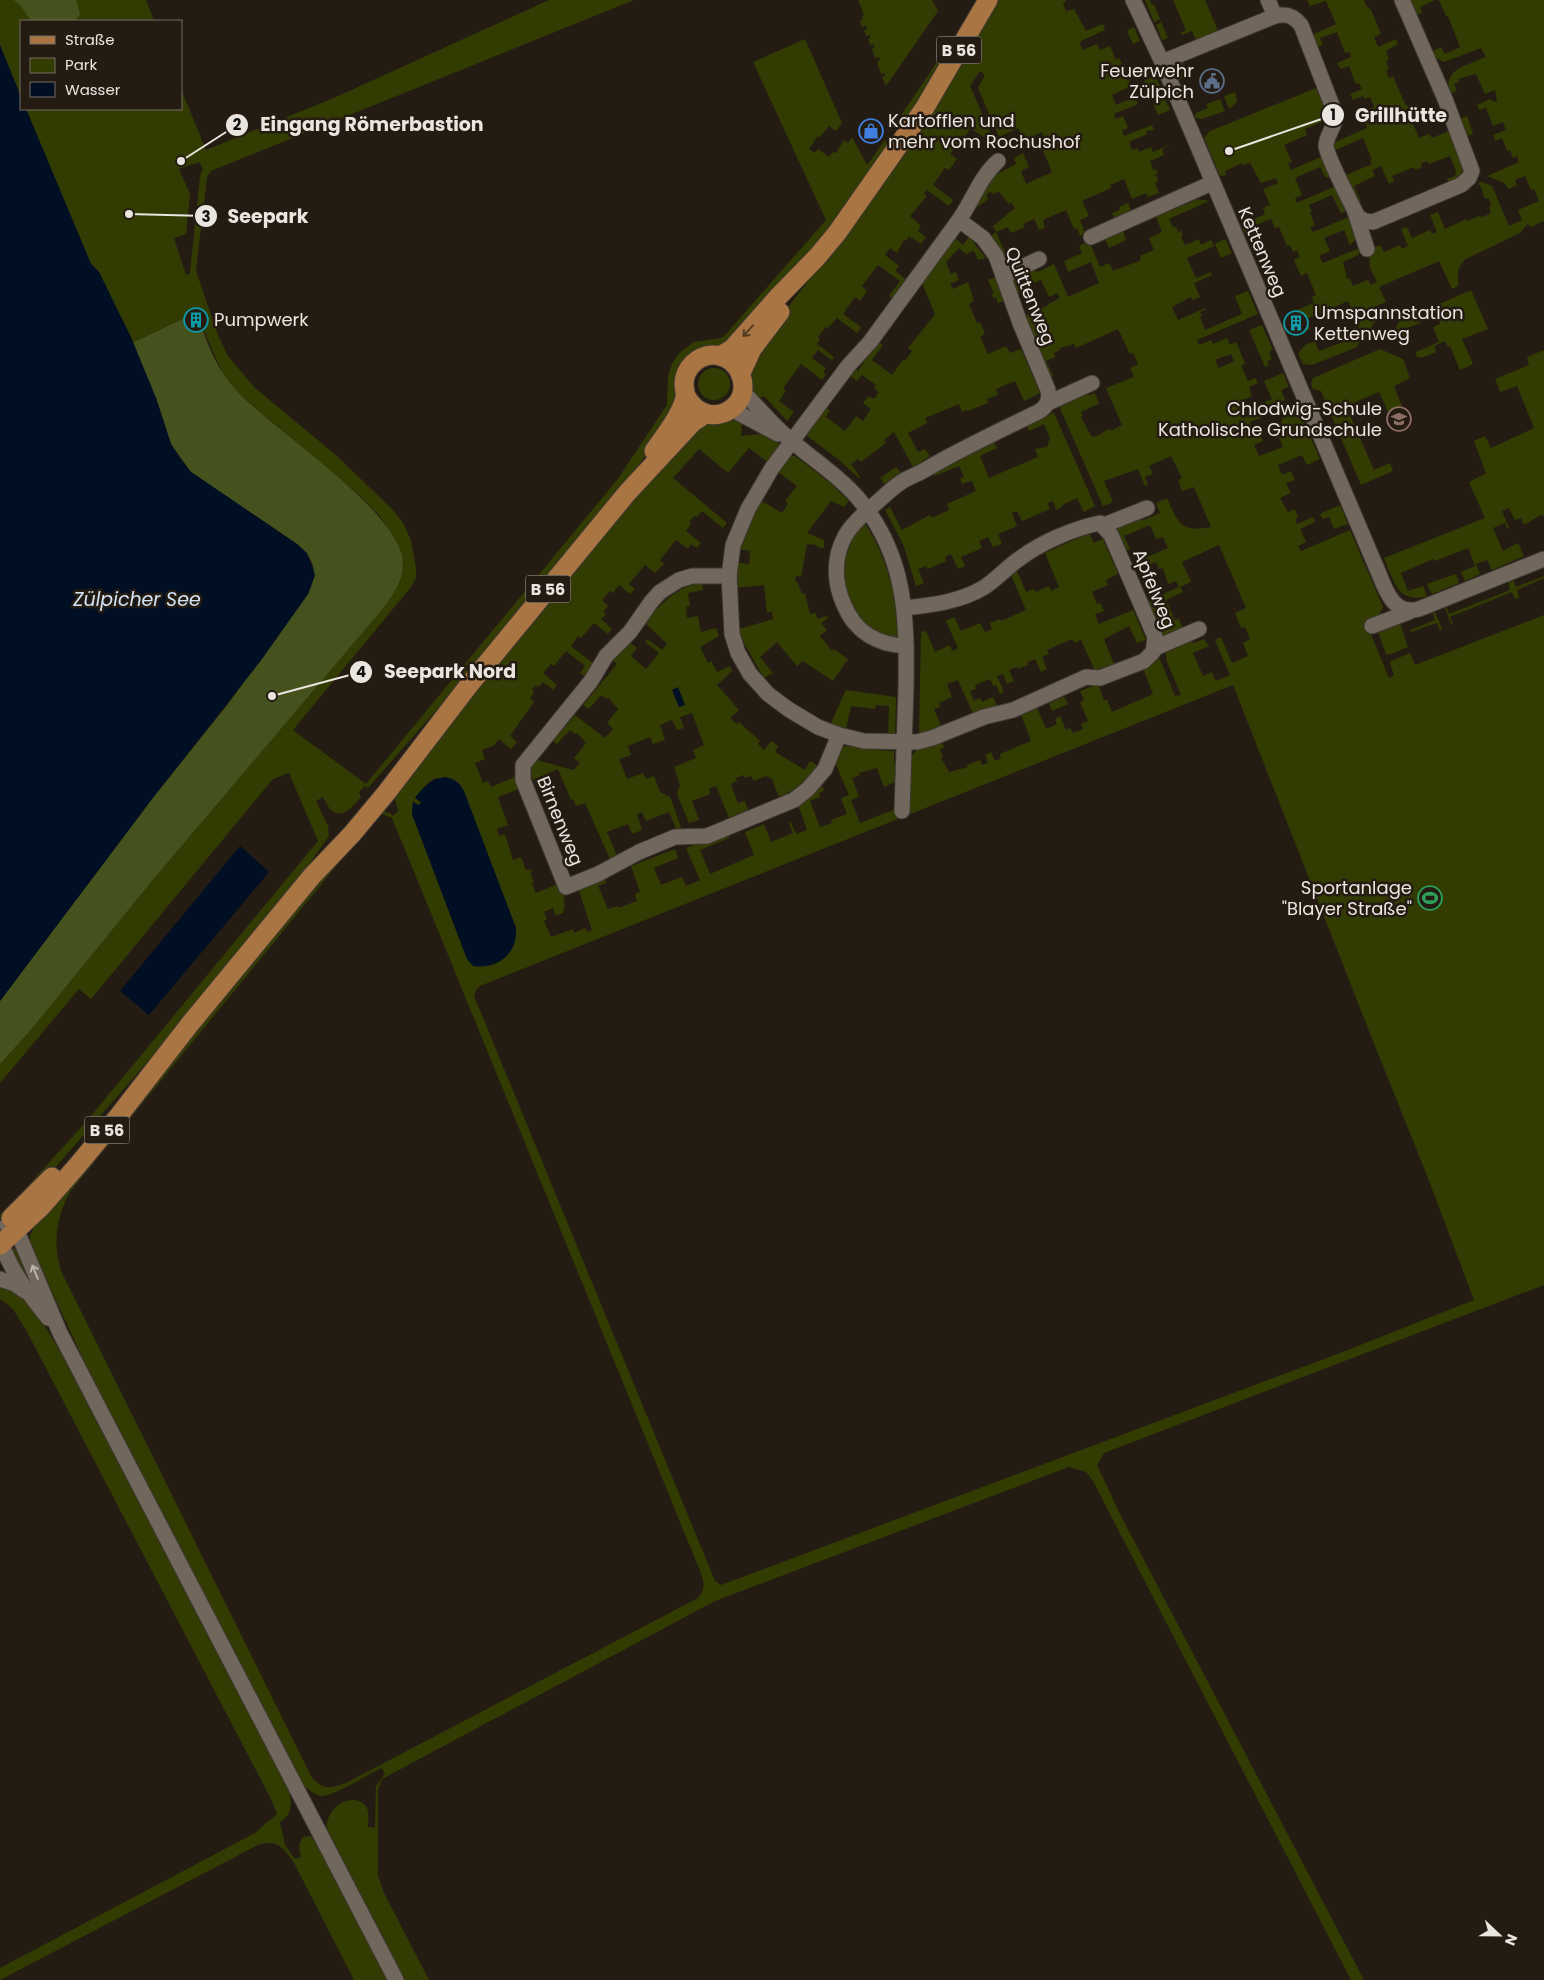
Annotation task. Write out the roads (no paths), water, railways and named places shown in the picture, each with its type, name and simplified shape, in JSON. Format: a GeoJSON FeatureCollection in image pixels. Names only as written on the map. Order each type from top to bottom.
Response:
{"type":"FeatureCollection","features":[{"type":"Feature","properties":{"kind":"main road","name":"B 56"},"geometry":{"type":"LineString","coordinates":[[627,493],[675,420],[686,396],[684,381],[690,367],[700,358],[714,355],[720,356],[732,349],[837,233],[904,139],[988,1]]}},
{"type":"Feature","properties":{"kind":"main road","name":"B 56"},"geometry":{"type":"LineString","coordinates":[[732,409],[737,404],[752,349],[817,257]]}},
{"type":"Feature","properties":{"kind":"main road"},"geometry":{"type":"LineString","coordinates":[[720,356],[729,359],[736,365],[742,383]]}},
{"type":"Feature","properties":{"kind":"main road"},"geometry":{"type":"LineString","coordinates":[[686,396],[690,404],[705,414],[723,414],[732,409]]}},
{"type":"Feature","properties":{"kind":"main road","name":"B 56"},"geometry":{"type":"LineString","coordinates":[[4,1235],[54,1193],[106,1132],[190,1024],[312,876],[368,795],[423,730],[469,685],[627,493],[693,422],[705,414]]}},
{"type":"Feature","properties":{"kind":"street","name":"Kettenweg"},"geometry":{"type":"LineString","coordinates":[[1134,0],[1374,562],[1393,601],[1401,610],[1409,612]]}},
{"type":"Feature","properties":{"kind":"street"},"geometry":{"type":"LineString","coordinates":[[1268,0],[1275,16]]}},
{"type":"Feature","properties":{"kind":"street"},"geometry":{"type":"LineString","coordinates":[[1354,210],[1362,220],[1373,222],[1460,185],[1469,178],[1472,172],[1445,99],[1402,0]]}},
{"type":"Feature","properties":{"kind":"street"},"geometry":{"type":"LineString","coordinates":[[1162,62],[1275,16],[1290,16],[1301,25],[1335,113],[1335,123],[1326,143],[1328,156],[1354,210],[1367,249]]}},
{"type":"Feature","properties":{"kind":"street"},"geometry":{"type":"LineString","coordinates":[[792,442],[848,366],[870,342],[960,220],[989,169],[998,161]]}},
{"type":"Feature","properties":{"kind":"street"},"geometry":{"type":"LineString","coordinates":[[1091,237],[1212,183]]}},
{"type":"Feature","properties":{"kind":"street","name":"Quittenweg"},"geometry":{"type":"LineString","coordinates":[[960,220],[974,230],[996,256],[1020,323],[1048,390],[1048,402]]}},
{"type":"Feature","properties":{"kind":"street"},"geometry":{"type":"LineString","coordinates":[[1003,276],[1039,260]]}},
{"type":"Feature","properties":{"kind":"street"},"geometry":{"type":"LineString","coordinates":[[742,383],[792,442]]}},
{"type":"Feature","properties":{"kind":"street"},"geometry":{"type":"LineString","coordinates":[[906,646],[881,643],[861,630],[846,610],[839,594],[836,572],[842,545],[852,526],[906,478],[1038,412],[1048,402],[1092,383]]}},
{"type":"Feature","properties":{"kind":"street"},"geometry":{"type":"LineString","coordinates":[[732,409],[792,442],[840,479],[868,510],[891,552],[900,579],[905,608],[905,742],[902,811]]}},
{"type":"Feature","properties":{"kind":"street","name":"Apfelweg"},"geometry":{"type":"LineString","coordinates":[[792,442],[772,468],[742,520],[733,545],[729,576],[732,634],[738,653],[757,683],[778,702],[808,721],[839,735],[870,741],[924,741],[984,717],[1013,710],[1086,677],[1100,678],[1144,661],[1155,648],[1155,637],[1111,535],[1104,526]]}},
{"type":"Feature","properties":{"kind":"street"},"geometry":{"type":"LineString","coordinates":[[905,608],[942,603],[965,597],[991,583],[1028,553],[1086,526],[1100,523],[1104,526],[1147,508]]}},
{"type":"Feature","properties":{"kind":"street"},"geometry":{"type":"LineString","coordinates":[[1372,626],[1544,559]]}},
{"type":"Feature","properties":{"kind":"street","name":"Birnenweg"},"geometry":{"type":"LineString","coordinates":[[729,576],[692,576],[679,580],[660,592],[630,632],[606,656],[591,681],[523,766],[523,780],[566,887],[598,874],[639,852],[675,837],[707,836],[794,800],[808,789],[825,769],[839,735]]}},
{"type":"Feature","properties":{"kind":"street"},"geometry":{"type":"LineString","coordinates":[[1155,648],[1198,629]]}},
{"type":"Feature","properties":{"kind":"street"},"geometry":{"type":"LineString","coordinates":[[4,1235],[7,1257],[28,1293],[60,1333]]}},
{"type":"Feature","properties":{"kind":"street"},"geometry":{"type":"LineString","coordinates":[[4,1235],[60,1333],[396,1980]]}},
{"type":"Feature","properties":{"kind":"street"},"geometry":{"type":"LineString","coordinates":[[0,1279],[15,1284],[28,1293]]}},
{"type":"Feature","properties":{"kind":"water","name":"Zülpicher See"},"geometry":{"type":"Polygon","coordinates":[[[0,45],[20,95],[20,110],[26,110],[91,264],[99,272],[131,337],[156,398],[171,444],[191,472],[297,544],[307,553],[315,575],[308,594],[262,659],[152,799],[0,1001],[0,45]]]}},
{"type":"Feature","properties":{"kind":"water"},"geometry":{"type":"Polygon","coordinates":[[[678,687],[685,705],[679,707],[672,690],[678,687]]]}},
{"type":"Feature","properties":{"kind":"water"},"geometry":{"type":"Polygon","coordinates":[[[445,777],[456,781],[464,791],[516,928],[514,945],[505,958],[482,967],[473,966],[467,959],[412,814],[413,802],[419,805],[421,802],[415,798],[421,790],[431,782],[445,777]]]}},
{"type":"Feature","properties":{"kind":"water"},"geometry":{"type":"Polygon","coordinates":[[[240,846],[269,872],[149,1015],[120,991],[240,846]]]}},
{"type":"Feature","properties":{"kind":"place","name":"Feuerwehr Zülpich"},"geometry":{"type":"Point","coordinates":[1212,81]}},
{"type":"Feature","properties":{"kind":"place","name":"Kartofflen und mehr vom Rochushof"},"geometry":{"type":"Point","coordinates":[871,131]}},
{"type":"Feature","properties":{"kind":"place","name":"Grillhütte"},"geometry":{"type":"Point","coordinates":[1229,151]}},
{"type":"Feature","properties":{"kind":"place","name":"Eingang Römerbastion"},"geometry":{"type":"Point","coordinates":[181,161]}},
{"type":"Feature","properties":{"kind":"place","name":"Seepark"},"geometry":{"type":"Point","coordinates":[129,214]}},
{"type":"Feature","properties":{"kind":"place","name":"Pumpwerk"},"geometry":{"type":"Point","coordinates":[196,320]}},
{"type":"Feature","properties":{"kind":"place","name":"Umspannstation Kettenweg"},"geometry":{"type":"Point","coordinates":[1296,323]}},
{"type":"Feature","properties":{"kind":"place","name":"Chlodwig-Schule Katholische Grundschule"},"geometry":{"type":"Point","coordinates":[1399,419]}},
{"type":"Feature","properties":{"kind":"place","name":"Seepark Nord"},"geometry":{"type":"Point","coordinates":[272,696]}},
{"type":"Feature","properties":{"kind":"place","name":"Sportanlage \"Blayer Straße\""},"geometry":{"type":"Point","coordinates":[1430,898]}}]}
